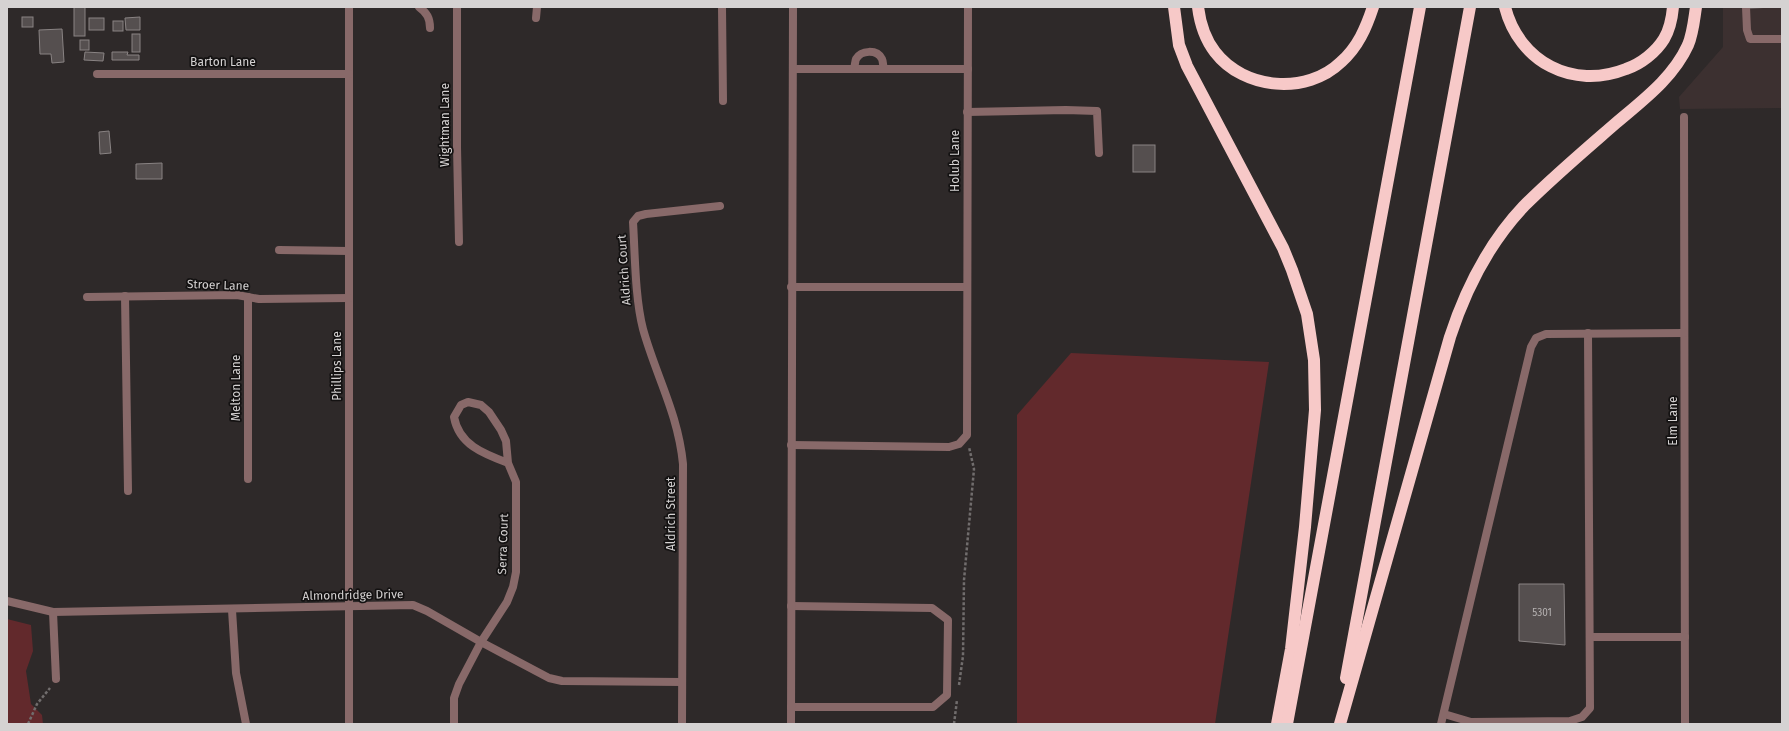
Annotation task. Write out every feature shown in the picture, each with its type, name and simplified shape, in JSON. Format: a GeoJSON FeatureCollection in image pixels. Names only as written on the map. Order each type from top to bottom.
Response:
{"type":"FeatureCollection","features":[{"type":"Feature","properties":{"kind":"highway"},"geometry":{"type":"LineString","coordinates":[[1174,7],[1179,45],[1186,66],[1283,248],[1300,292],[1311,336],[1316,385],[1311,472],[1291,649],[1277,724]]}},
{"type":"Feature","properties":{"kind":"highway"},"geometry":{"type":"LineString","coordinates":[[1198,7],[1199,21],[1206,37],[1216,53],[1229,65],[1247,76],[1265,82],[1287,85],[1306,81],[1323,75],[1340,63],[1355,48],[1373,7]]}},
{"type":"Feature","properties":{"kind":"highway"},"geometry":{"type":"LineString","coordinates":[[1287,724],[1420,7]]}},
{"type":"Feature","properties":{"kind":"highway"},"geometry":{"type":"LineString","coordinates":[[1339,724],[1470,7]]}},
{"type":"Feature","properties":{"kind":"highway"},"geometry":{"type":"LineString","coordinates":[[1505,7],[1508,20],[1516,35],[1527,50],[1542,62],[1558,70],[1577,75],[1595,77],[1614,74],[1633,67],[1650,55],[1664,40],[1671,22],[1674,7]]}},
{"type":"Feature","properties":{"kind":"highway"},"geometry":{"type":"LineString","coordinates":[[1339,724],[1450,337],[1468,288],[1493,244],[1523,207],[1562,170],[1649,95],[1677,65],[1688,45],[1694,26],[1696,7]]}},
{"type":"Feature","properties":{"kind":"street","name":"Phillips Lane"},"geometry":{"type":"LineString","coordinates":[[349,7],[349,724]]}},
{"type":"Feature","properties":{"kind":"street"},"geometry":{"type":"LineString","coordinates":[[419,7],[426,12],[430,22],[430,28]]}},
{"type":"Feature","properties":{"kind":"street","name":"Wightman Lane"},"geometry":{"type":"LineString","coordinates":[[457,7],[456,147],[458,242]]}},
{"type":"Feature","properties":{"kind":"street"},"geometry":{"type":"LineString","coordinates":[[536,18],[537,7]]}},
{"type":"Feature","properties":{"kind":"street"},"geometry":{"type":"LineString","coordinates":[[722,7],[723,101]]}},
{"type":"Feature","properties":{"kind":"street"},"geometry":{"type":"LineString","coordinates":[[791,724],[790,445],[793,7]]}},
{"type":"Feature","properties":{"kind":"street","name":"Holub Lane"},"geometry":{"type":"LineString","coordinates":[[967,435],[968,7]]}},
{"type":"Feature","properties":{"kind":"street"},"geometry":{"type":"LineString","coordinates":[[1746,7],[1747,30],[1750,39],[1782,39]]}},
{"type":"Feature","properties":{"kind":"street"},"geometry":{"type":"LineString","coordinates":[[854,68],[856,58],[860,54],[871,52],[878,54],[882,58],[884,69]]}},
{"type":"Feature","properties":{"kind":"street"},"geometry":{"type":"LineString","coordinates":[[793,69],[968,69]]}},
{"type":"Feature","properties":{"kind":"street","name":"Barton Lane"},"geometry":{"type":"LineString","coordinates":[[97,74],[349,74]]}},
{"type":"Feature","properties":{"kind":"street"},"geometry":{"type":"LineString","coordinates":[[967,112],[1066,110],[1097,111],[1099,154]]}},
{"type":"Feature","properties":{"kind":"street","name":"Elm Lane"},"geometry":{"type":"LineString","coordinates":[[1684,117],[1685,724]]}},
{"type":"Feature","properties":{"kind":"street","name":"Aldrich Court"},"geometry":{"type":"LineString","coordinates":[[639,312],[633,222],[638,216],[646,214],[720,206]]}},
{"type":"Feature","properties":{"kind":"street"},"geometry":{"type":"LineString","coordinates":[[279,250],[349,251]]}},
{"type":"Feature","properties":{"kind":"street"},"geometry":{"type":"LineString","coordinates":[[791,287],[967,287]]}},
{"type":"Feature","properties":{"kind":"street"},"geometry":{"type":"LineString","coordinates":[[124,296],[128,491]]}},
{"type":"Feature","properties":{"kind":"street","name":"Stroer Lane"},"geometry":{"type":"LineString","coordinates":[[87,297],[237,296],[260,299],[349,298]]}},
{"type":"Feature","properties":{"kind":"street","name":"Melton Lane"},"geometry":{"type":"LineString","coordinates":[[248,297],[248,479]]}},
{"type":"Feature","properties":{"kind":"street","name":"Aldrich Street"},"geometry":{"type":"LineString","coordinates":[[639,312],[648,345],[675,418],[681,442],[683,464],[682,724]]}},
{"type":"Feature","properties":{"kind":"street"},"geometry":{"type":"LineString","coordinates":[[1441,724],[1531,347],[1536,338],[1546,334],[1684,332]]}},
{"type":"Feature","properties":{"kind":"street"},"geometry":{"type":"LineString","coordinates":[[1444,714],[1472,722],[1570,721],[1582,717],[1590,708],[1588,333]]}},
{"type":"Feature","properties":{"kind":"street","name":"Serra Court"},"geometry":{"type":"LineString","coordinates":[[454,724],[454,698],[458,684],[481,642],[507,602],[513,588],[516,572],[516,482],[513,471],[508,463],[506,441],[501,430],[489,412],[481,405],[474,402],[468,402],[460,405],[454,417],[459,433],[467,443],[477,450],[508,463]]}},
{"type":"Feature","properties":{"kind":"street"},"geometry":{"type":"LineString","coordinates":[[790,445],[949,447],[959,444],[967,435]]}},
{"type":"Feature","properties":{"kind":"street","name":"Almondridge Drive"},"geometry":{"type":"LineString","coordinates":[[7,601],[53,612],[232,610],[414,605],[549,678],[562,681],[682,682]]}},
{"type":"Feature","properties":{"kind":"street"},"geometry":{"type":"LineString","coordinates":[[791,606],[932,608],[948,620],[947,695],[933,707],[791,707]]}},
{"type":"Feature","properties":{"kind":"street"},"geometry":{"type":"LineString","coordinates":[[232,610],[236,673],[246,724]]}},
{"type":"Feature","properties":{"kind":"street"},"geometry":{"type":"LineString","coordinates":[[53,612],[56,679]]}},
{"type":"Feature","properties":{"kind":"street"},"geometry":{"type":"LineString","coordinates":[[1590,637],[1685,637]]}},
{"type":"Feature","properties":{"kind":"path"},"geometry":{"type":"LineString","coordinates":[[959,686],[963,656],[964,580],[974,469],[967,435]]}},
{"type":"Feature","properties":{"kind":"path"},"geometry":{"type":"LineString","coordinates":[[28,724],[37,704],[56,679]]}},
{"type":"Feature","properties":{"kind":"path"},"geometry":{"type":"LineString","coordinates":[[954,724],[958,694]]}},
{"type":"Feature","properties":{"kind":"shaded area"},"geometry":{"type":"Polygon","coordinates":[[[1723,7],[1782,7],[1782,108],[1680,109],[1679,97],[1723,47],[1723,7]]]}},
{"type":"Feature","properties":{"kind":"shaded area"},"geometry":{"type":"Polygon","coordinates":[[[1071,353],[1269,362],[1215,724],[1017,724],[1017,415],[1071,353]]]}},
{"type":"Feature","properties":{"kind":"shaded area"},"geometry":{"type":"Polygon","coordinates":[[[7,619],[31,625],[33,651],[26,671],[31,704],[42,715],[43,724],[7,724],[7,619]]]}},
{"type":"Feature","properties":{"kind":"building"},"geometry":{"type":"Polygon","coordinates":[[[74,7],[85,7],[85,36],[74,36],[74,7]]]}},
{"type":"Feature","properties":{"kind":"building"},"geometry":{"type":"Polygon","coordinates":[[[1750,7],[1777,7],[1750,8],[1750,7]]]}},
{"type":"Feature","properties":{"kind":"building"},"geometry":{"type":"Polygon","coordinates":[[[22,17],[33,17],[33,27],[22,27],[22,17]]]}},
{"type":"Feature","properties":{"kind":"building"},"geometry":{"type":"Polygon","coordinates":[[[140,17],[140,30],[126,30],[125,18],[140,17]]]}},
{"type":"Feature","properties":{"kind":"building"},"geometry":{"type":"Polygon","coordinates":[[[89,18],[104,18],[104,30],[89,30],[89,18]]]}},
{"type":"Feature","properties":{"kind":"building"},"geometry":{"type":"Polygon","coordinates":[[[113,21],[123,21],[123,31],[113,31],[113,21]]]}},
{"type":"Feature","properties":{"kind":"building"},"geometry":{"type":"Polygon","coordinates":[[[62,29],[64,62],[52,63],[51,54],[40,54],[39,30],[62,29]]]}},
{"type":"Feature","properties":{"kind":"building"},"geometry":{"type":"Polygon","coordinates":[[[132,34],[140,34],[140,52],[132,52],[132,34]]]}},
{"type":"Feature","properties":{"kind":"building"},"geometry":{"type":"Polygon","coordinates":[[[80,40],[89,40],[89,50],[80,50],[80,40]]]}},
{"type":"Feature","properties":{"kind":"building"},"geometry":{"type":"Polygon","coordinates":[[[85,52],[104,53],[103,61],[84,60],[85,52]]]}},
{"type":"Feature","properties":{"kind":"building"},"geometry":{"type":"Polygon","coordinates":[[[112,52],[128,52],[127,55],[139,55],[139,60],[112,60],[112,52]]]}},
{"type":"Feature","properties":{"kind":"building"},"geometry":{"type":"Polygon","coordinates":[[[109,131],[111,153],[100,154],[99,132],[109,131]]]}},
{"type":"Feature","properties":{"kind":"building"},"geometry":{"type":"Polygon","coordinates":[[[1133,145],[1155,145],[1155,172],[1133,172],[1133,145]]]}},
{"type":"Feature","properties":{"kind":"building"},"geometry":{"type":"Polygon","coordinates":[[[162,163],[162,179],[136,179],[136,164],[162,163]]]}},
{"type":"Feature","properties":{"kind":"building"},"geometry":{"type":"Polygon","coordinates":[[[1519,584],[1564,584],[1565,645],[1519,641],[1519,584]]]}}]}
